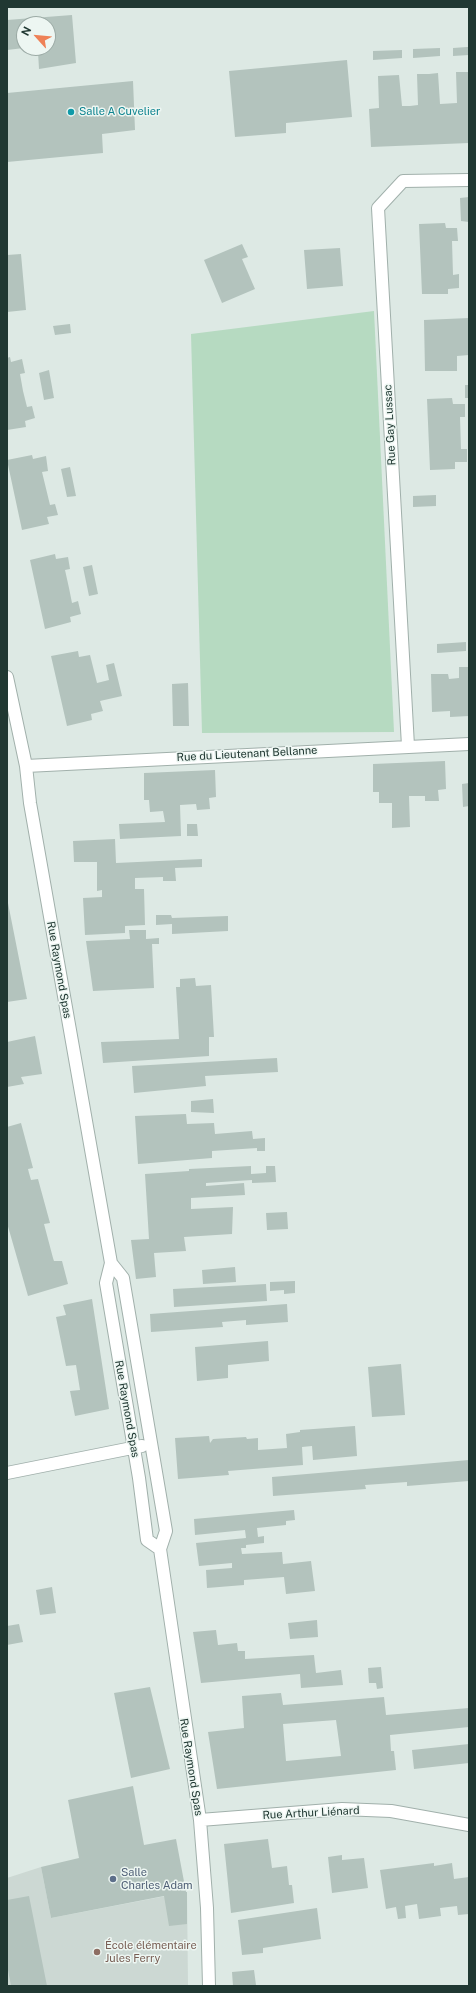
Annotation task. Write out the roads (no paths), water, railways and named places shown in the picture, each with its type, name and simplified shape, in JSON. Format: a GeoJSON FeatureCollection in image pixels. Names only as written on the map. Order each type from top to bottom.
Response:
{"type":"FeatureCollection","features":[{"type":"Feature","properties":{"kind":"street","name":"Rue Gay Lussac"},"geometry":{"type":"LineString","coordinates":[[408,746],[378,208],[403,181],[469,180]]}},
{"type":"Feature","properties":{"kind":"street","name":"Rue Raymond Spas"},"geometry":{"type":"LineString","coordinates":[[7,677],[26,766],[30,803],[111,1263],[106,1283],[134,1448],[147,1540],[160,1550]]}},
{"type":"Feature","properties":{"kind":"street","name":"Rue du Lieutenant Bellanne"},"geometry":{"type":"LineString","coordinates":[[26,766],[469,744]]}},
{"type":"Feature","properties":{"kind":"street","name":"Rue Raymond Spas"},"geometry":{"type":"LineString","coordinates":[[111,1263],[123,1278],[166,1532],[160,1550],[200,1820],[207,1908],[209,1986]]}},
{"type":"Feature","properties":{"kind":"street"},"geometry":{"type":"LineString","coordinates":[[7,1473],[151,1444]]}},
{"type":"Feature","properties":{"kind":"street","name":"Rue Arthur Liénard"},"geometry":{"type":"LineString","coordinates":[[200,1820],[342,1809],[391,1811],[469,1825]]}},
{"type":"Feature","properties":{"kind":"place","name":"Salle A Cuvelier"},"geometry":{"type":"Point","coordinates":[71,112]}},
{"type":"Feature","properties":{"kind":"place","name":"Salle Charles Adam"},"geometry":{"type":"Point","coordinates":[113,1879]}},
{"type":"Feature","properties":{"kind":"place","name":"École élémentaire Jules Ferry"},"geometry":{"type":"Point","coordinates":[97,1952]}}]}
